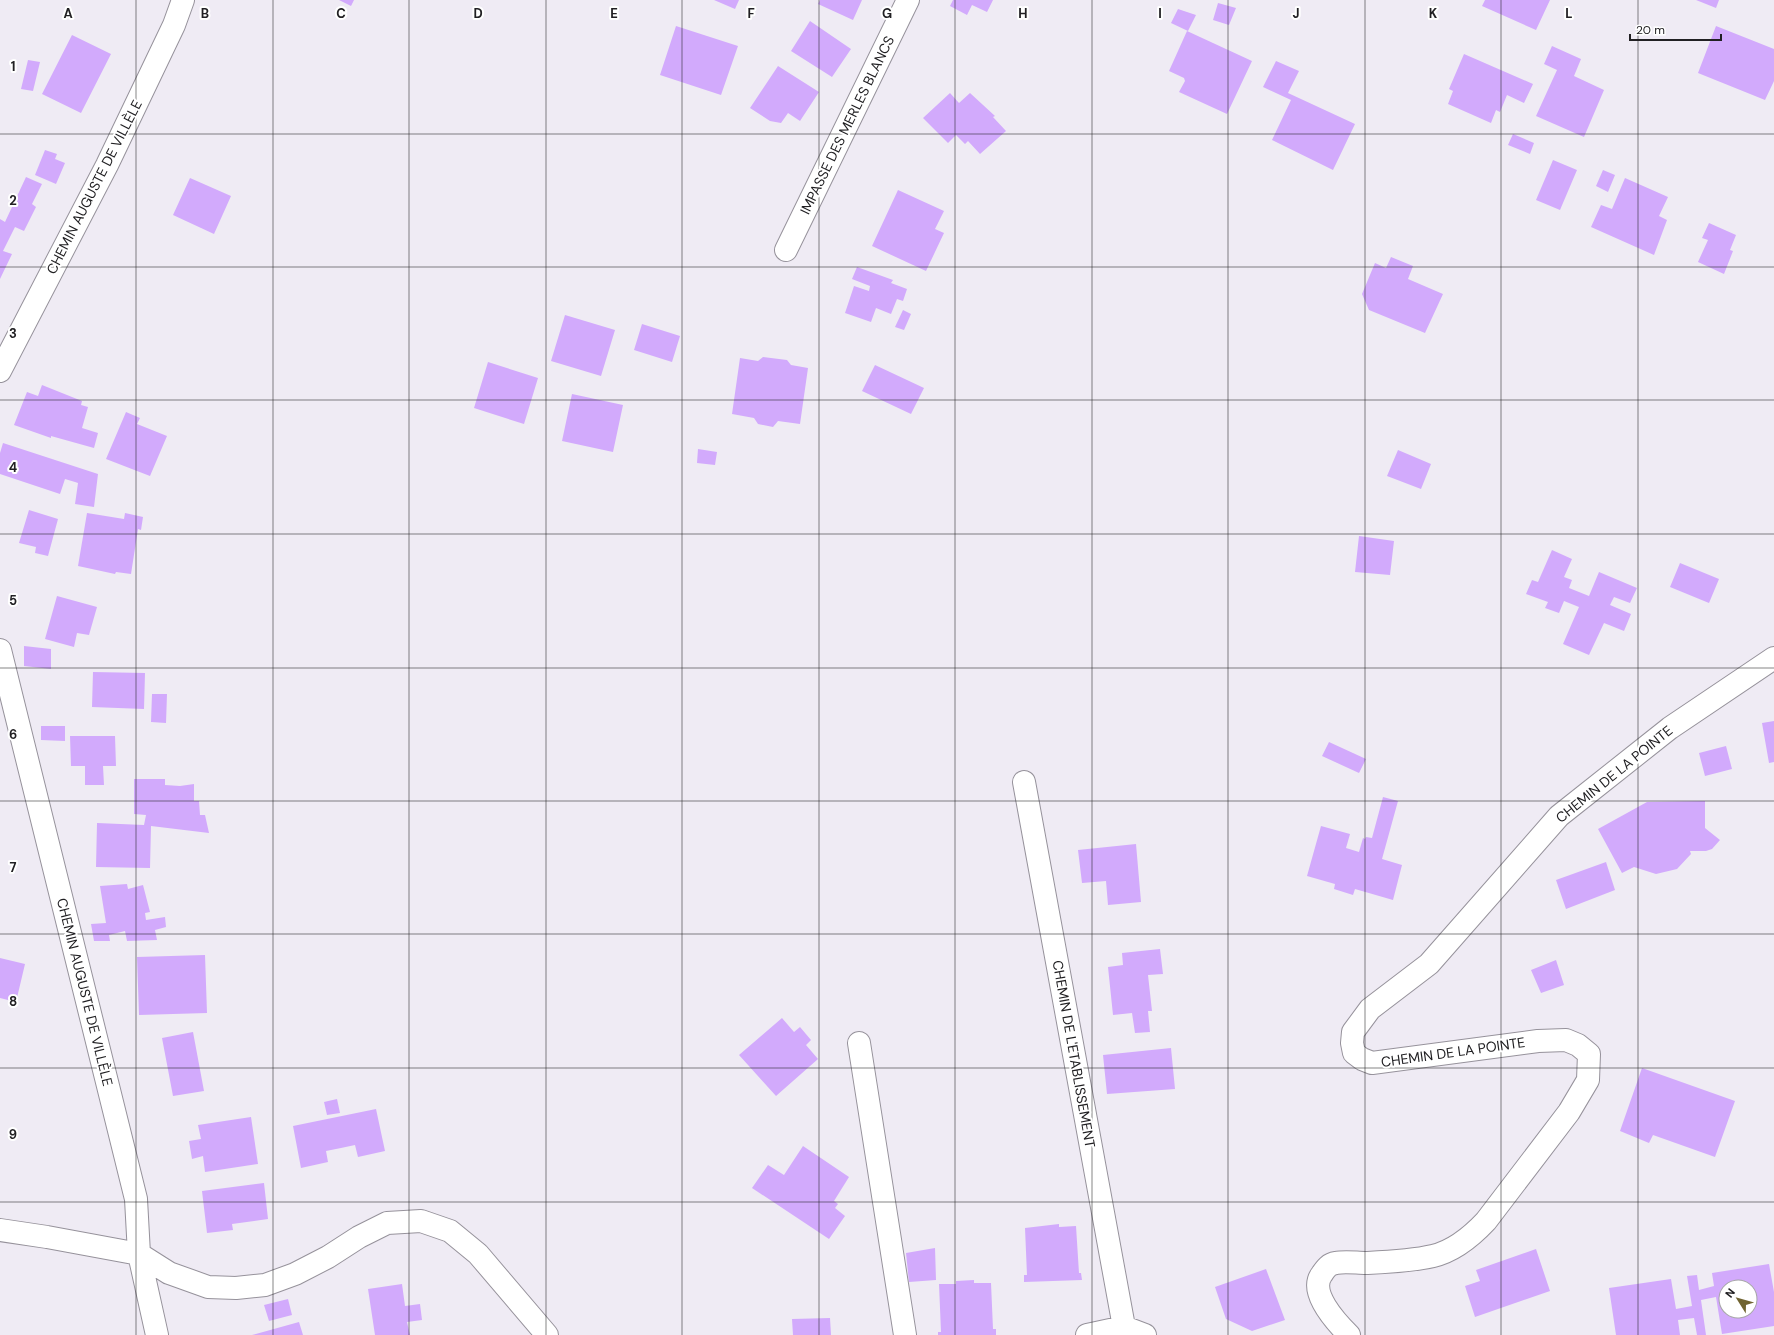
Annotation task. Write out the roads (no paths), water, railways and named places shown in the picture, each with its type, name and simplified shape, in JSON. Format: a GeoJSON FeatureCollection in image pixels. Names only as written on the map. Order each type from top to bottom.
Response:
{"type":"FeatureCollection","features":[{"type":"Feature","properties":{"kind":"street","name":"CHEMIN AUGUSTE DE VILLÈLE"},"geometry":{"type":"LineString","coordinates":[[0,371],[107,165],[174,24],[183,0]]}},
{"type":"Feature","properties":{"kind":"street","name":"IMPASSE DES MERLES BLANCS"},"geometry":{"type":"LineString","coordinates":[[786,250],[908,0]]}},
{"type":"Feature","properties":{"kind":"street","name":"CHEMIN AUGUSTE DE VILLÈLE"},"geometry":{"type":"LineString","coordinates":[[0,650],[136,1199],[139,1254],[157,1335]]}},
{"type":"Feature","properties":{"kind":"street","name":"CHEMIN DE LA POINTE"},"geometry":{"type":"LineString","coordinates":[[1349,1335],[1339,1325],[1319,1296],[1318,1286],[1320,1276],[1327,1267],[1336,1263],[1366,1263],[1434,1256],[1471,1237],[1486,1222],[1569,1112],[1588,1080],[1590,1065],[1589,1054],[1578,1045],[1566,1040],[1538,1041],[1372,1063],[1362,1059],[1354,1053],[1352,1043],[1353,1032],[1370,1009],[1428,964],[1559,816],[1670,728],[1774,658]]}},
{"type":"Feature","properties":{"kind":"street","name":"CHEMIN DE L'ETABLISSEMENT"},"geometry":{"type":"LineString","coordinates":[[1024,782],[1124,1327]]}},
{"type":"Feature","properties":{"kind":"street"},"geometry":{"type":"LineString","coordinates":[[859,1043],[906,1335]]}},
{"type":"Feature","properties":{"kind":"street"},"geometry":{"type":"LineString","coordinates":[[0,1230],[139,1254],[169,1273],[208,1287],[243,1287],[265,1285],[295,1274],[328,1257],[359,1236],[387,1224],[421,1221],[450,1231],[478,1254],[547,1335]]}},
{"type":"Feature","properties":{"kind":"street"},"geometry":{"type":"LineString","coordinates":[[1087,1335],[1124,1327],[1145,1335]]}}]}
